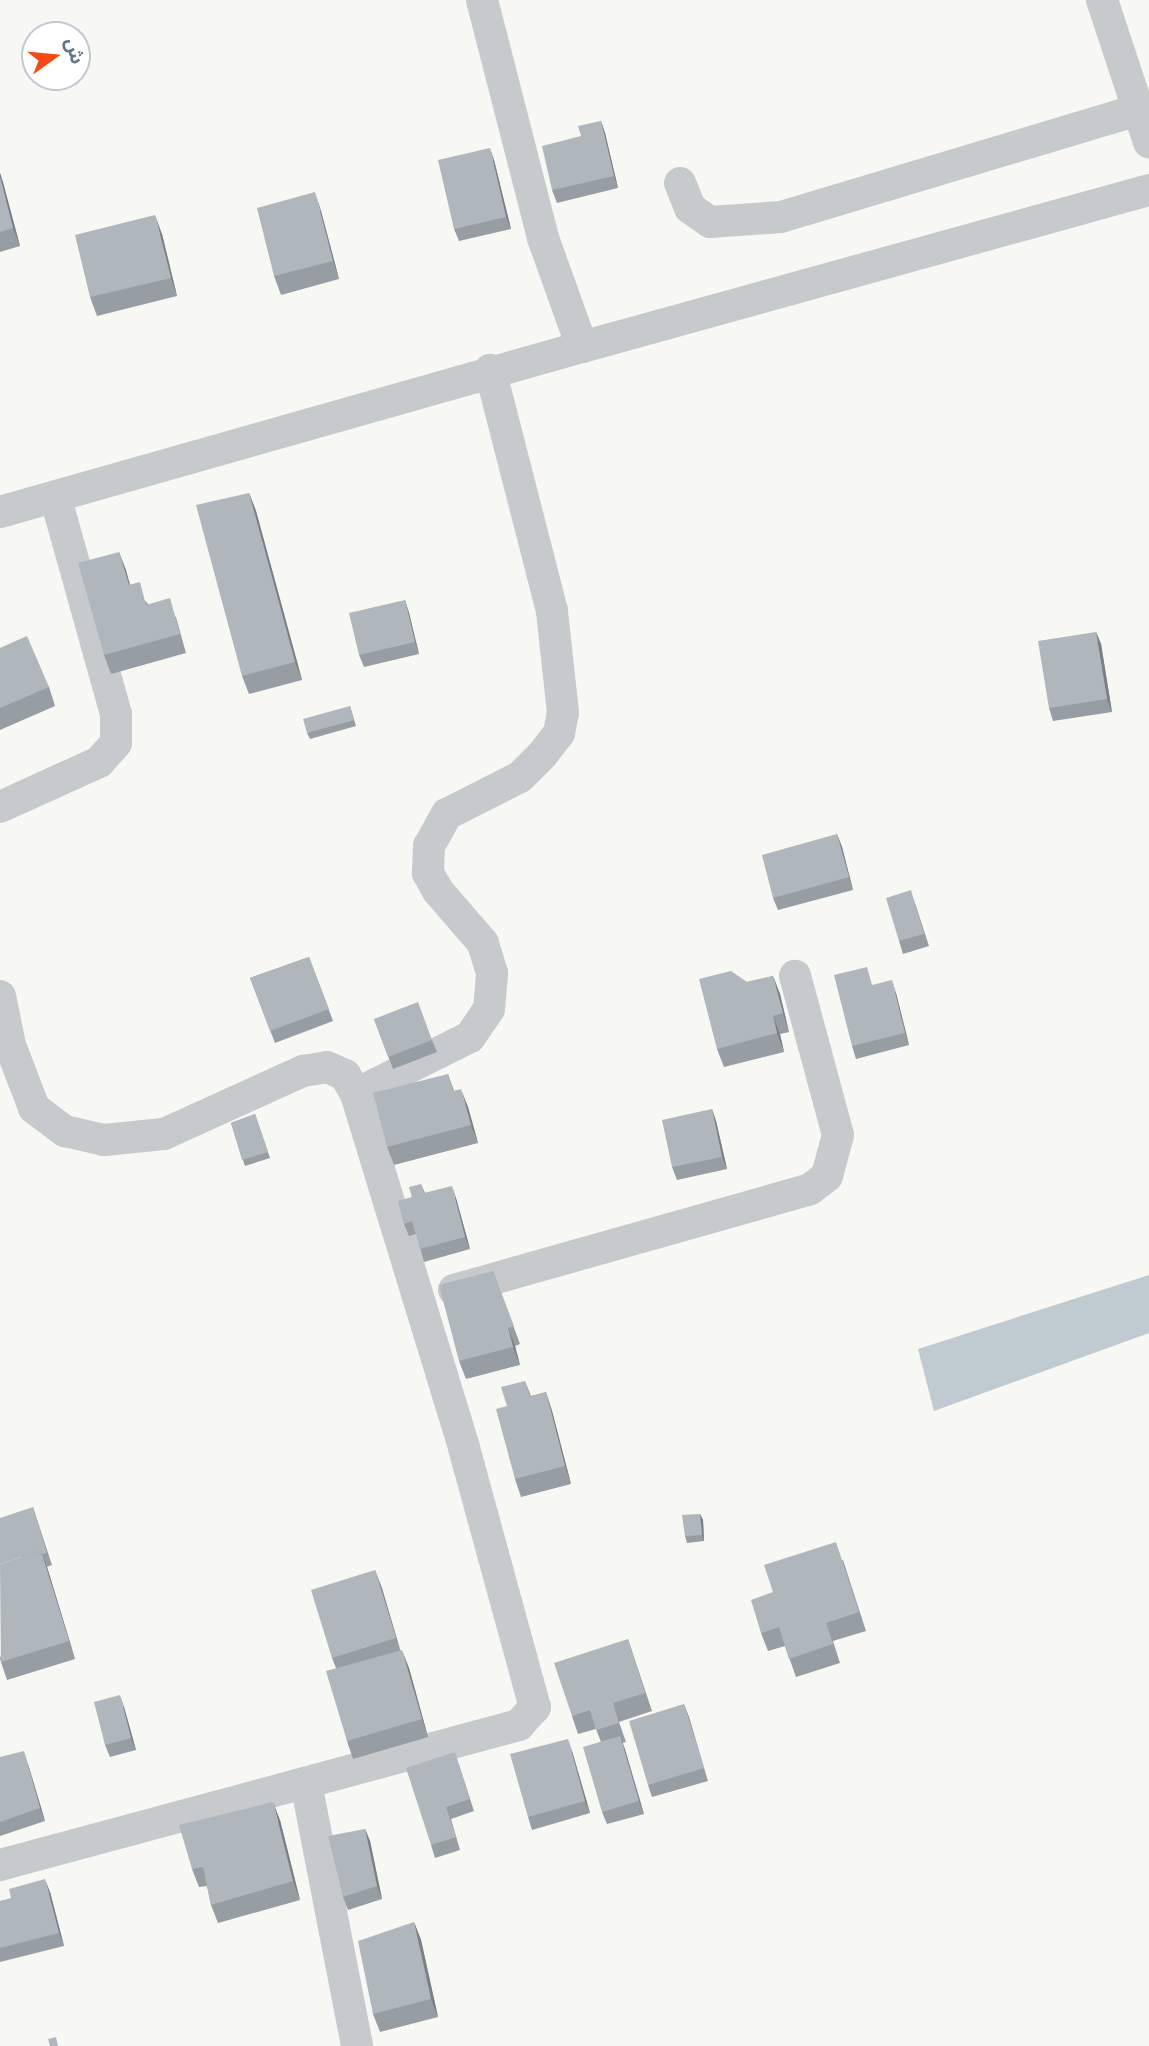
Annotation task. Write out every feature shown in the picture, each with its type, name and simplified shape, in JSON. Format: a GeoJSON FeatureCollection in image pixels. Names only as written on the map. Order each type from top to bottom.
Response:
{"type":"FeatureCollection","features":[{"type":"Feature","properties":{"kind":"street"},"geometry":{"type":"LineString","coordinates":[[482,0],[543,238],[582,347]]}},
{"type":"Feature","properties":{"kind":"street"},"geometry":{"type":"LineString","coordinates":[[1102,0],[1149,142]]}},
{"type":"Feature","properties":{"kind":"street"},"geometry":{"type":"LineString","coordinates":[[680,183],[690,208],[709,222],[781,217],[1137,110]]}},
{"type":"Feature","properties":{"kind":"street"},"geometry":{"type":"LineString","coordinates":[[0,512],[490,370],[1149,190]]}},
{"type":"Feature","properties":{"kind":"street"},"geometry":{"type":"LineString","coordinates":[[356,1094],[470,1037],[489,1009],[492,973],[483,943],[438,891],[428,873],[429,846],[447,814],[520,777],[559,733],[563,713],[552,611],[490,370]]}},
{"type":"Feature","properties":{"kind":"street"},"geometry":{"type":"LineString","coordinates":[[0,807],[99,762],[116,743],[116,714],[55,496]]}},
{"type":"Feature","properties":{"kind":"street"},"geometry":{"type":"LineString","coordinates":[[419,1301],[573,1251],[810,1189],[827,1176],[838,1135],[795,976]]}},
{"type":"Feature","properties":{"kind":"street"},"geometry":{"type":"LineString","coordinates":[[0,996],[10,1045],[34,1108],[65,1131],[104,1140],[164,1134],[266,1084],[327,1067],[345,1075],[356,1094],[419,1301],[536,1707],[519,1725],[0,1865]]}},
{"type":"Feature","properties":{"kind":"street"},"geometry":{"type":"LineString","coordinates":[[306,1783],[357,2046]]}},
{"type":"Feature","properties":{"kind":"shaded area"},"geometry":{"type":"Polygon","coordinates":[[[1149,1275],[1149,1333],[934,1411],[918,1349],[1149,1275]]]}},
{"type":"Feature","properties":{"kind":"building"},"geometry":{"type":"Polygon","coordinates":[[[601,121],[614,176],[552,190],[542,146],[581,136],[578,126],[601,121]]]}},
{"type":"Feature","properties":{"kind":"building"},"geometry":{"type":"Polygon","coordinates":[[[490,148],[506,217],[454,229],[438,160],[490,148]]]}},
{"type":"Feature","properties":{"kind":"building"},"geometry":{"type":"Polygon","coordinates":[[[0,177],[13,228],[0,232],[0,177]]]}},
{"type":"Feature","properties":{"kind":"building"},"geometry":{"type":"Polygon","coordinates":[[[315,192],[333,261],[274,276],[257,208],[315,192]]]}},
{"type":"Feature","properties":{"kind":"building"},"geometry":{"type":"Polygon","coordinates":[[[155,215],[171,278],[90,297],[75,235],[155,215]]]}},
{"type":"Feature","properties":{"kind":"building"},"geometry":{"type":"Polygon","coordinates":[[[249,493],[295,662],[242,676],[196,505],[249,493]]]}},
{"type":"Feature","properties":{"kind":"building"},"geometry":{"type":"Polygon","coordinates":[[[119,552],[129,585],[140,582],[146,605],[170,598],[180,634],[104,655],[78,563],[119,552]]]}},
{"type":"Feature","properties":{"kind":"building"},"geometry":{"type":"Polygon","coordinates":[[[405,600],[415,642],[359,655],[349,613],[405,600]]]}},
{"type":"Feature","properties":{"kind":"building"},"geometry":{"type":"Polygon","coordinates":[[[1096,632],[1107,699],[1049,708],[1038,641],[1096,632]]]}},
{"type":"Feature","properties":{"kind":"building"},"geometry":{"type":"Polygon","coordinates":[[[27,636],[49,687],[0,708],[0,648],[27,636]]]}},
{"type":"Feature","properties":{"kind":"building"},"geometry":{"type":"Polygon","coordinates":[[[350,706],[354,720],[307,733],[303,719],[350,706]]]}},
{"type":"Feature","properties":{"kind":"building"},"geometry":{"type":"Polygon","coordinates":[[[837,834],[849,877],[773,898],[762,855],[837,834]]]}},
{"type":"Feature","properties":{"kind":"building"},"geometry":{"type":"Polygon","coordinates":[[[911,890],[924,934],[899,941],[886,898],[911,890]]]}},
{"type":"Feature","properties":{"kind":"building"},"geometry":{"type":"Polygon","coordinates":[[[309,957],[329,1009],[270,1031],[250,978],[309,957]]]}},
{"type":"Feature","properties":{"kind":"building"},"geometry":{"type":"Polygon","coordinates":[[[867,967],[872,985],[892,980],[905,1033],[852,1046],[834,975],[867,967]]]}},
{"type":"Feature","properties":{"kind":"building"},"geometry":{"type":"Polygon","coordinates":[[[731,971],[747,982],[773,976],[783,1013],[773,1016],[777,1033],[717,1049],[699,979],[731,971]]]}},
{"type":"Feature","properties":{"kind":"building"},"geometry":{"type":"Polygon","coordinates":[[[418,1002],[432,1040],[388,1057],[374,1019],[418,1002]]]}},
{"type":"Feature","properties":{"kind":"building"},"geometry":{"type":"Polygon","coordinates":[[[448,1074],[453,1091],[461,1089],[471,1125],[387,1147],[373,1093],[448,1074]]]}},
{"type":"Feature","properties":{"kind":"building"},"geometry":{"type":"Polygon","coordinates":[[[712,1109],[722,1157],[672,1167],[662,1120],[712,1109]]]}},
{"type":"Feature","properties":{"kind":"building"},"geometry":{"type":"Polygon","coordinates":[[[255,1114],[268,1152],[242,1160],[231,1123],[255,1114]]]}},
{"type":"Feature","properties":{"kind":"building"},"geometry":{"type":"Polygon","coordinates":[[[421,1184],[424,1193],[452,1186],[465,1237],[420,1249],[412,1221],[404,1224],[398,1201],[412,1197],[409,1187],[421,1184]]]}},
{"type":"Feature","properties":{"kind":"building"},"geometry":{"type":"Polygon","coordinates":[[[493,1271],[514,1326],[508,1328],[513,1347],[459,1361],[439,1285],[493,1271]]]}},
{"type":"Feature","properties":{"kind":"building"},"geometry":{"type":"Polygon","coordinates":[[[525,1381],[530,1397],[546,1392],[565,1466],[515,1479],[496,1409],[507,1406],[501,1387],[525,1381]]]}},
{"type":"Feature","properties":{"kind":"building"},"geometry":{"type":"Polygon","coordinates":[[[33,1507],[47,1553],[42,1554],[41,1551],[0,1564],[0,1518],[33,1507]]]}},
{"type":"Feature","properties":{"kind":"building"},"geometry":{"type":"Polygon","coordinates":[[[700,1514],[702,1535],[685,1536],[682,1515],[700,1514]]]}},
{"type":"Feature","properties":{"kind":"building"},"geometry":{"type":"Polygon","coordinates":[[[836,1542],[859,1612],[826,1623],[833,1644],[789,1659],[779,1627],[761,1633],[751,1600],[773,1592],[764,1565],[836,1542]]]}},
{"type":"Feature","properties":{"kind":"building"},"geometry":{"type":"Polygon","coordinates":[[[41,1551],[69,1641],[1,1662],[0,1564],[41,1551]]]}},
{"type":"Feature","properties":{"kind":"building"},"geometry":{"type":"Polygon","coordinates":[[[375,1570],[396,1638],[332,1658],[311,1590],[375,1570]]]}},
{"type":"Feature","properties":{"kind":"building"},"geometry":{"type":"Polygon","coordinates":[[[628,1639],[645,1693],[613,1703],[619,1723],[596,1730],[590,1710],[572,1716],[554,1663],[628,1639]]]}},
{"type":"Feature","properties":{"kind":"building"},"geometry":{"type":"Polygon","coordinates":[[[402,1650],[422,1719],[347,1741],[326,1671],[402,1650]]]}},
{"type":"Feature","properties":{"kind":"building"},"geometry":{"type":"Polygon","coordinates":[[[120,1695],[131,1738],[105,1745],[94,1702],[120,1695]]]}},
{"type":"Feature","properties":{"kind":"building"},"geometry":{"type":"Polygon","coordinates":[[[684,1704],[704,1768],[648,1785],[629,1721],[684,1704]]]}},
{"type":"Feature","properties":{"kind":"building"},"geometry":{"type":"Polygon","coordinates":[[[620,1736],[639,1801],[602,1812],[583,1747],[620,1736]]]}},
{"type":"Feature","properties":{"kind":"building"},"geometry":{"type":"Polygon","coordinates":[[[568,1739],[585,1801],[528,1817],[510,1754],[568,1739]]]}},
{"type":"Feature","properties":{"kind":"building"},"geometry":{"type":"Polygon","coordinates":[[[24,1751],[40,1808],[0,1822],[0,1757],[24,1751]]]}},
{"type":"Feature","properties":{"kind":"building"},"geometry":{"type":"Polygon","coordinates":[[[455,1752],[470,1799],[446,1807],[456,1837],[431,1845],[406,1768],[455,1752]]]}},
{"type":"Feature","properties":{"kind":"building"},"geometry":{"type":"Polygon","coordinates":[[[273,1802],[293,1881],[211,1905],[203,1867],[192,1869],[179,1825],[273,1802]]]}},
{"type":"Feature","properties":{"kind":"building"},"geometry":{"type":"Polygon","coordinates":[[[365,1829],[377,1886],[343,1897],[328,1836],[365,1829]]]}},
{"type":"Feature","properties":{"kind":"building"},"geometry":{"type":"Polygon","coordinates":[[[45,1879],[59,1933],[0,1948],[0,1901],[11,1898],[9,1889],[45,1879]]]}},
{"type":"Feature","properties":{"kind":"building"},"geometry":{"type":"Polygon","coordinates":[[[414,1922],[431,1999],[373,2014],[358,1941],[414,1922]]]}},
{"type":"Feature","properties":{"kind":"building"},"geometry":{"type":"Polygon","coordinates":[[[56,2037],[58,2046],[50,2046],[48,2039],[56,2037]]]}}]}
